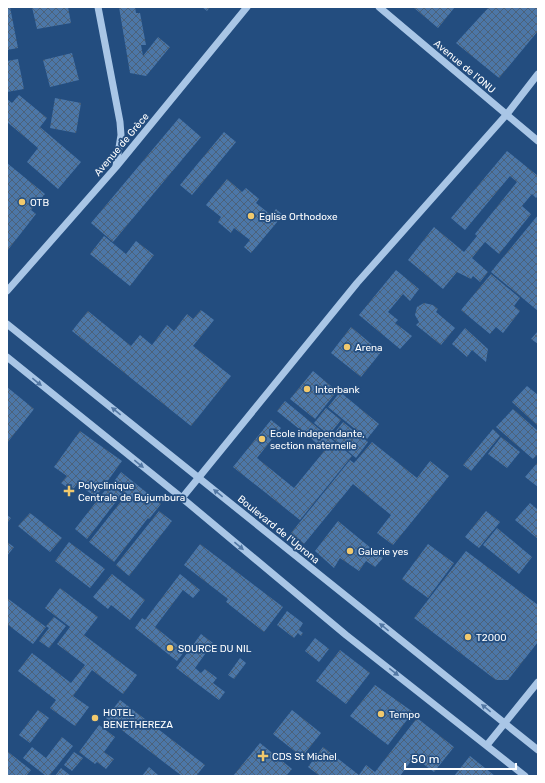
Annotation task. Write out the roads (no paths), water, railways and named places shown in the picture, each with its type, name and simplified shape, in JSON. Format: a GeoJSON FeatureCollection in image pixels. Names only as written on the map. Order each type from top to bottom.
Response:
{"type":"FeatureCollection","features":[{"type":"Feature","properties":{"kind":"street"},"geometry":{"type":"LineString","coordinates":[[98,7],[120,122],[121,135],[116,167]]}},
{"type":"Feature","properties":{"kind":"street","name":"Avenue de Grèce"},"geometry":{"type":"LineString","coordinates":[[7,291],[116,167],[247,7]]}},
{"type":"Feature","properties":{"kind":"street","name":"Avenue de l'ONU"},"geometry":{"type":"LineString","coordinates":[[379,7],[538,141]]}},
{"type":"Feature","properties":{"kind":"street"},"geometry":{"type":"LineString","coordinates":[[182,498],[357,283],[507,114],[538,74]]}},
{"type":"Feature","properties":{"kind":"street","name":"Boulevard de l'Uprona"},"geometry":{"type":"LineString","coordinates":[[7,324],[538,750]]}},
{"type":"Feature","properties":{"kind":"street"},"geometry":{"type":"LineString","coordinates":[[7,357],[182,498],[346,635],[525,776]]}},
{"type":"Feature","properties":{"kind":"street"},"geometry":{"type":"LineString","coordinates":[[486,745],[538,682]]}},
{"type":"Feature","properties":{"kind":"place","name":"OTB"},"geometry":{"type":"Point","coordinates":[22,202]}},
{"type":"Feature","properties":{"kind":"place","name":"Eglise Orthodoxe"},"geometry":{"type":"Point","coordinates":[251,216]}},
{"type":"Feature","properties":{"kind":"place","name":"Arena"},"geometry":{"type":"Point","coordinates":[347,347]}},
{"type":"Feature","properties":{"kind":"place","name":"Interbank"},"geometry":{"type":"Point","coordinates":[307,389]}},
{"type":"Feature","properties":{"kind":"place","name":"Ecole independante, section maternelle"},"geometry":{"type":"Point","coordinates":[262,439]}},
{"type":"Feature","properties":{"kind":"place","name":"Polyclinique Centrale de Bujumbura"},"geometry":{"type":"Point","coordinates":[69,491]}},
{"type":"Feature","properties":{"kind":"place","name":"Galerie yes"},"geometry":{"type":"Point","coordinates":[350,551]}},
{"type":"Feature","properties":{"kind":"place","name":"T2000"},"geometry":{"type":"Point","coordinates":[468,637]}},
{"type":"Feature","properties":{"kind":"place","name":"SOURCE DU NIL"},"geometry":{"type":"Point","coordinates":[170,648]}},
{"type":"Feature","properties":{"kind":"place","name":"Tempo"},"geometry":{"type":"Point","coordinates":[381,714]}},
{"type":"Feature","properties":{"kind":"place","name":"HOTEL BENETHEREZA"},"geometry":{"type":"Point","coordinates":[95,718]}},
{"type":"Feature","properties":{"kind":"place","name":"CDS St Michel"},"geometry":{"type":"Point","coordinates":[263,756]}}]}
